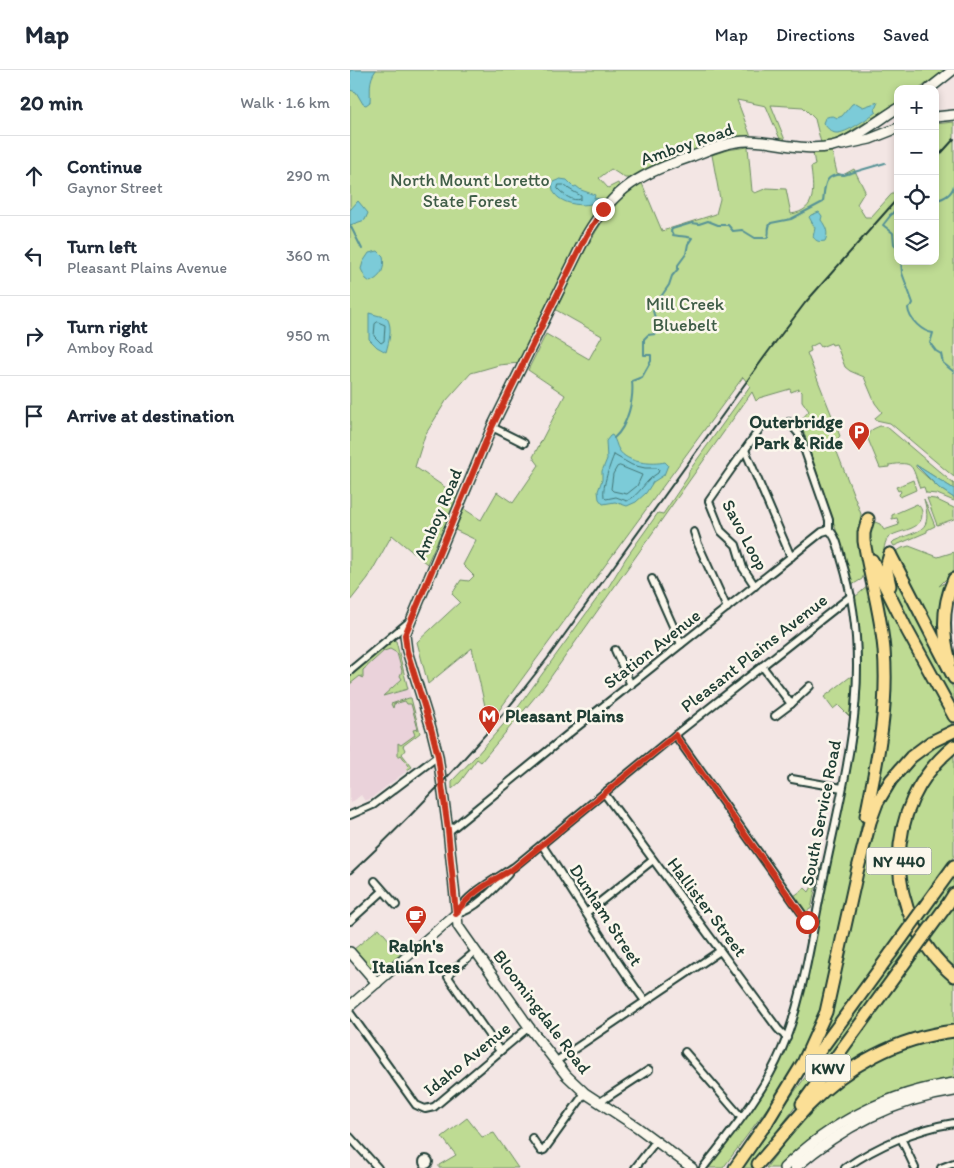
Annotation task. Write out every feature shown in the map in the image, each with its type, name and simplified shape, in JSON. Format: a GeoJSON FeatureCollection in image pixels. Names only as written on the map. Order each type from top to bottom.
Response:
{"type":"FeatureCollection","features":[{"type":"Feature","properties":{"kind":"highway"},"geometry":{"type":"LineString","coordinates":[[857,872],[859,852],[882,738],[885,698],[883,639],[864,546],[864,534],[867,523],[867,543],[871,558],[954,716]]}},
{"type":"Feature","properties":{"kind":"highway"},"geometry":{"type":"LineString","coordinates":[[918,650],[887,576],[886,564],[890,554],[954,678]]}},
{"type":"Feature","properties":{"kind":"highway"},"geometry":{"type":"LineString","coordinates":[[954,579],[946,604],[944,628],[946,647],[954,672]]}},
{"type":"Feature","properties":{"kind":"highway"},"geometry":{"type":"LineString","coordinates":[[764,1127],[808,1054],[826,1012],[857,872],[872,816],[887,785],[899,770],[916,753],[937,739],[954,731]]}},
{"type":"Feature","properties":{"kind":"highway","name":"NY 440"},"geometry":{"type":"LineString","coordinates":[[954,746],[931,768],[914,796],[903,829],[899,865],[904,899],[916,932],[930,953],[954,976]]}},
{"type":"Feature","properties":{"kind":"highway","name":"KWV"},"geometry":{"type":"LineString","coordinates":[[735,1168],[954,866]]}},
{"type":"Feature","properties":{"kind":"highway","name":"KWV"},"geometry":{"type":"LineString","coordinates":[[757,1166],[954,894]]}},
{"type":"Feature","properties":{"kind":"highway"},"geometry":{"type":"LineString","coordinates":[[757,1166],[819,1095],[858,1065],[880,1052],[905,1042],[954,1031]]}},
{"type":"Feature","properties":{"kind":"main road"},"geometry":{"type":"LineString","coordinates":[[934,85],[953,70]]}},
{"type":"Feature","properties":{"kind":"main road","name":"Amboy Road"},"geometry":{"type":"LineString","coordinates":[[456,914],[438,756],[407,651],[405,635],[492,427],[586,236],[603,209],[626,186],[638,178],[661,168],[733,142],[750,141],[797,147],[831,146],[847,140],[894,110]]}},
{"type":"Feature","properties":{"kind":"main road"},"geometry":{"type":"LineString","coordinates":[[869,126],[874,134],[878,135]]}},
{"type":"Feature","properties":{"kind":"main road"},"geometry":{"type":"LineString","coordinates":[[831,146],[870,139],[894,129]]}},
{"type":"Feature","properties":{"kind":"main road"},"geometry":{"type":"LineString","coordinates":[[350,1006],[456,914]]}},
{"type":"Feature","properties":{"kind":"main road","name":"Bloomingdale Road"},"geometry":{"type":"LineString","coordinates":[[456,914],[458,926],[529,1027],[566,1075],[585,1093],[692,1168]]}},
{"type":"Feature","properties":{"kind":"main road"},"geometry":{"type":"LineString","coordinates":[[350,952],[377,983]]}},
{"type":"Feature","properties":{"kind":"main road"},"geometry":{"type":"LineString","coordinates":[[784,1168],[823,1136],[865,1111],[911,1093],[954,1083]]}},
{"type":"Feature","properties":{"kind":"main road"},"geometry":{"type":"LineString","coordinates":[[795,1168],[833,1138],[875,1114],[912,1101],[954,1091]]}},
{"type":"Feature","properties":{"kind":"street","name":"South Service Road"},"geometry":{"type":"LineString","coordinates":[[703,1168],[768,1077],[786,1038],[798,998],[813,929],[855,717],[858,680],[857,639],[851,596],[840,554],[833,534],[829,530],[828,520],[799,434],[789,422]]}},
{"type":"Feature","properties":{"kind":"street","name":"Savo Loop"},"geometry":{"type":"LineString","coordinates":[[755,586],[744,568],[736,545],[722,531],[710,501],[763,424]]}},
{"type":"Feature","properties":{"kind":"street"},"geometry":{"type":"LineString","coordinates":[[492,427],[524,443]]}},
{"type":"Feature","properties":{"kind":"street","name":"Savo Loop"},"geometry":{"type":"LineString","coordinates":[[745,450],[791,557]]}},
{"type":"Feature","properties":{"kind":"street","name":"Station Avenue"},"geometry":{"type":"LineString","coordinates":[[448,832],[791,557],[824,531],[829,530]]}},
{"type":"Feature","properties":{"kind":"street"},"geometry":{"type":"LineString","coordinates":[[694,532],[727,608]]}},
{"type":"Feature","properties":{"kind":"street"},"geometry":{"type":"LineString","coordinates":[[652,579],[682,644]]}},
{"type":"Feature","properties":{"kind":"street","name":"Pleasant Plains Avenue"},"geometry":{"type":"LineString","coordinates":[[456,914],[462,904],[514,868],[675,735],[851,596]]}},
{"type":"Feature","properties":{"kind":"street"},"geometry":{"type":"LineString","coordinates":[[350,671],[410,621]]}},
{"type":"Feature","properties":{"kind":"street"},"geometry":{"type":"LineString","coordinates":[[615,650],[631,685]]}},
{"type":"Feature","properties":{"kind":"street"},"geometry":{"type":"LineString","coordinates":[[762,666],[791,704]]}},
{"type":"Feature","properties":{"kind":"street"},"geometry":{"type":"LineString","coordinates":[[775,716],[810,686]]}},
{"type":"Feature","properties":{"kind":"street"},"geometry":{"type":"LineString","coordinates":[[675,735],[813,929]]}},
{"type":"Feature","properties":{"kind":"street"},"geometry":{"type":"LineString","coordinates":[[350,815],[374,805],[438,756]]}},
{"type":"Feature","properties":{"kind":"street"},"geometry":{"type":"LineString","coordinates":[[792,779],[842,788]]}},
{"type":"Feature","properties":{"kind":"street","name":"Hallister Street"},"geometry":{"type":"LineString","coordinates":[[604,793],[786,1038]]}},
{"type":"Feature","properties":{"kind":"street","name":"Dunham Street"},"geometry":{"type":"LineString","coordinates":[[542,845],[572,888],[620,967],[645,1001]]}},
{"type":"Feature","properties":{"kind":"street"},"geometry":{"type":"LineString","coordinates":[[586,913],[653,860]]}},
{"type":"Feature","properties":{"kind":"street"},"geometry":{"type":"LineString","coordinates":[[375,881],[396,906]]}},
{"type":"Feature","properties":{"kind":"street"},"geometry":{"type":"LineString","coordinates":[[350,921],[383,891]]}},
{"type":"Feature","properties":{"kind":"street"},"geometry":{"type":"LineString","coordinates":[[476,951],[451,972],[448,977],[500,1051]]}},
{"type":"Feature","properties":{"kind":"street"},"geometry":{"type":"LineString","coordinates":[[555,1062],[720,951]]}},
{"type":"Feature","properties":{"kind":"street","name":"Idaho Avenue"},"geometry":{"type":"LineString","coordinates":[[350,1013],[416,1105],[428,1110],[529,1027]]}},
{"type":"Feature","properties":{"kind":"street"},"geometry":{"type":"LineString","coordinates":[[685,1052],[741,1117]]}},
{"type":"Feature","properties":{"kind":"street"},"geometry":{"type":"LineString","coordinates":[[600,1102],[649,1070]]}},
{"type":"Feature","properties":{"kind":"street"},"geometry":{"type":"LineString","coordinates":[[532,1138],[541,1151],[544,1150],[585,1093]]}},
{"type":"Feature","properties":{"kind":"street"},"geometry":{"type":"LineString","coordinates":[[846,1168],[876,1149],[901,1138],[954,1123]]}},
{"type":"Feature","properties":{"kind":"street"},"geometry":{"type":"LineString","coordinates":[[350,1137],[378,1168]]}},
{"type":"Feature","properties":{"kind":"street"},"geometry":{"type":"LineString","coordinates":[[901,1138],[915,1168]]}},
{"type":"Feature","properties":{"kind":"street"},"geometry":{"type":"LineString","coordinates":[[635,1168],[656,1141]]}},
{"type":"Feature","properties":{"kind":"street"},"geometry":{"type":"LineString","coordinates":[[941,1168],[954,1162]]}},
{"type":"Feature","properties":{"kind":"shaded area"},"geometry":{"type":"Polygon","coordinates":[[[393,640],[396,641],[420,731],[403,746],[405,750],[402,754],[412,767],[370,799],[365,801],[361,795],[350,804],[350,677],[393,640]]]}},
{"type":"Feature","properties":{"kind":"green space","name":"North Mount Loretto State Forest"},"geometry":{"type":"Polygon","coordinates":[[[350,70],[945,70],[924,85],[894,85],[894,104],[837,140],[821,143],[815,119],[803,107],[771,105],[785,140],[780,139],[766,106],[737,100],[751,137],[704,148],[629,178],[625,178],[611,169],[599,178],[608,188],[618,183],[619,185],[599,209],[575,247],[519,363],[499,365],[471,373],[446,401],[425,435],[415,467],[458,496],[427,564],[392,535],[368,578],[350,601],[350,70]]]}},
{"type":"Feature","properties":{"kind":"green space","name":"Mill Creek Bluebelt"},"geometry":{"type":"Polygon","coordinates":[[[954,122],[954,477],[890,423],[876,420],[875,418],[882,412],[875,403],[864,377],[845,367],[836,344],[832,345],[831,343],[821,347],[818,343],[810,347],[811,351],[807,353],[840,436],[836,440],[835,447],[861,514],[859,538],[864,574],[862,579],[852,585],[834,523],[800,421],[809,411],[802,401],[802,392],[799,389],[791,392],[790,389],[759,398],[756,401],[752,392],[545,685],[481,762],[477,759],[460,782],[452,789],[452,781],[516,710],[604,589],[606,590],[609,586],[658,513],[663,514],[688,477],[689,471],[750,386],[743,377],[489,724],[472,648],[428,684],[417,642],[460,602],[452,594],[461,580],[469,581],[474,576],[463,565],[476,540],[455,530],[464,509],[481,520],[497,492],[513,503],[539,465],[533,457],[565,395],[528,370],[546,334],[589,359],[602,336],[556,310],[601,223],[626,194],[641,181],[662,231],[716,214],[720,199],[712,155],[727,150],[748,147],[752,191],[755,193],[767,188],[786,189],[791,214],[800,212],[810,203],[812,197],[811,167],[815,165],[813,153],[832,152],[837,173],[843,175],[854,169],[865,191],[857,204],[865,217],[871,217],[894,191],[894,265],[939,265],[939,124],[954,122]]]}},
{"type":"Feature","properties":{"kind":"green space"},"geometry":{"type":"Polygon","coordinates":[[[880,426],[887,427],[954,484],[954,489],[916,465],[939,488],[954,498],[954,501],[937,494],[926,493],[924,487],[920,488],[911,466],[908,464],[889,465],[889,467],[880,468],[868,436],[873,429],[880,426]]]}},
{"type":"Feature","properties":{"kind":"green space"},"geometry":{"type":"Polygon","coordinates":[[[913,480],[916,490],[900,497],[899,494],[901,492],[896,487],[913,480]]]}},
{"type":"Feature","properties":{"kind":"green space"},"geometry":{"type":"Polygon","coordinates":[[[927,498],[935,499],[954,508],[954,519],[937,525],[927,498]]]}},
{"type":"Feature","properties":{"kind":"green space"},"geometry":{"type":"Polygon","coordinates":[[[924,499],[935,526],[927,530],[927,532],[894,546],[892,543],[894,541],[917,531],[925,524],[927,518],[924,499]]]}},
{"type":"Feature","properties":{"kind":"green space"},"geometry":{"type":"Polygon","coordinates":[[[917,504],[922,514],[921,520],[914,527],[888,538],[885,543],[881,565],[876,563],[869,542],[871,526],[875,522],[880,524],[884,530],[899,525],[897,518],[892,519],[892,515],[917,504]]]}},
{"type":"Feature","properties":{"kind":"green space"},"geometry":{"type":"Polygon","coordinates":[[[909,546],[938,557],[954,552],[954,571],[939,586],[945,583],[953,574],[941,642],[894,553],[909,546]]]}},
{"type":"Feature","properties":{"kind":"green space"},"geometry":{"type":"Polygon","coordinates":[[[891,563],[954,690],[954,707],[926,658],[896,593],[888,573],[891,563]]]}},
{"type":"Feature","properties":{"kind":"green space"},"geometry":{"type":"Polygon","coordinates":[[[877,581],[918,664],[954,728],[932,739],[871,811],[884,739],[877,581]]]}},
{"type":"Feature","properties":{"kind":"green space"},"geometry":{"type":"Polygon","coordinates":[[[869,585],[877,622],[882,685],[870,781],[826,1000],[804,1054],[787,1081],[723,1168],[709,1168],[772,1076],[785,1052],[798,1015],[856,737],[861,667],[860,633],[855,597],[869,585]]]}},
{"type":"Feature","properties":{"kind":"green space"},"geometry":{"type":"Polygon","coordinates":[[[393,640],[396,641],[408,689],[383,696],[402,679],[400,676],[402,671],[397,653],[390,649],[384,651],[363,670],[363,678],[360,676],[350,684],[350,677],[393,640]]]}},
{"type":"Feature","properties":{"kind":"green space"},"geometry":{"type":"Polygon","coordinates":[[[850,677],[853,677],[850,717],[838,705],[833,709],[824,697],[850,677]]]}},
{"type":"Feature","properties":{"kind":"green space"},"geometry":{"type":"Polygon","coordinates":[[[411,698],[420,733],[403,746],[405,750],[402,754],[412,767],[407,770],[409,766],[401,755],[398,757],[398,743],[401,745],[415,735],[413,730],[418,729],[411,704],[407,704],[405,701],[394,704],[393,708],[391,704],[411,698]]]}},
{"type":"Feature","properties":{"kind":"green space"},"geometry":{"type":"Polygon","coordinates":[[[952,738],[908,800],[901,901],[897,902],[906,921],[815,1047],[872,823],[891,784],[928,747],[952,738]]]}},
{"type":"Feature","properties":{"kind":"green space"},"geometry":{"type":"Polygon","coordinates":[[[954,750],[954,856],[912,914],[902,848],[921,790],[954,750]]]}},
{"type":"Feature","properties":{"kind":"green space"},"geometry":{"type":"Polygon","coordinates":[[[819,863],[811,909],[806,912],[794,896],[805,888],[809,892],[815,881],[819,863]]]}},
{"type":"Feature","properties":{"kind":"green space"},"geometry":{"type":"Polygon","coordinates":[[[954,872],[954,888],[921,933],[916,925],[954,872]]]}},
{"type":"Feature","properties":{"kind":"green space"},"geometry":{"type":"Polygon","coordinates":[[[954,904],[954,973],[927,942],[954,904]]]}},
{"type":"Feature","properties":{"kind":"green space"},"geometry":{"type":"Polygon","coordinates":[[[379,928],[401,954],[376,975],[353,950],[379,928]]]}},
{"type":"Feature","properties":{"kind":"green space"},"geometry":{"type":"Polygon","coordinates":[[[912,931],[917,938],[751,1168],[739,1168],[912,931]]]}},
{"type":"Feature","properties":{"kind":"green space"},"geometry":{"type":"Polygon","coordinates":[[[923,948],[954,981],[954,1029],[943,1030],[824,1083],[923,948]]]}},
{"type":"Feature","properties":{"kind":"green space"},"geometry":{"type":"Polygon","coordinates":[[[954,1033],[954,1080],[784,1163],[779,1168],[766,1168],[805,1116],[842,1080],[878,1056],[954,1033]]]}},
{"type":"Feature","properties":{"kind":"green space"},"geometry":{"type":"Polygon","coordinates":[[[467,1118],[482,1137],[494,1133],[518,1168],[439,1168],[439,1165],[456,1155],[442,1137],[467,1118]]]}},
{"type":"Feature","properties":{"kind":"water"},"geometry":{"type":"Polygon","coordinates":[[[350,70],[376,70],[371,82],[370,102],[366,105],[363,104],[356,92],[350,90],[350,70]]]}},
{"type":"Feature","properties":{"kind":"water"},"geometry":{"type":"Polygon","coordinates":[[[878,102],[875,109],[876,112],[857,125],[840,133],[834,133],[823,123],[825,118],[842,116],[852,104],[856,103],[863,107],[878,102]]]}},
{"type":"Feature","properties":{"kind":"water"},"geometry":{"type":"Polygon","coordinates":[[[560,179],[567,180],[574,187],[576,186],[595,195],[594,198],[602,199],[596,203],[579,205],[562,200],[556,196],[553,190],[553,182],[560,179]]]}},
{"type":"Feature","properties":{"kind":"water"},"geometry":{"type":"Polygon","coordinates":[[[358,201],[368,213],[365,220],[350,225],[350,210],[358,201]]]}},
{"type":"Feature","properties":{"kind":"water"},"geometry":{"type":"Polygon","coordinates":[[[819,212],[826,230],[825,241],[818,241],[813,237],[815,228],[809,217],[819,212]]]}},
{"type":"Feature","properties":{"kind":"water"},"geometry":{"type":"Polygon","coordinates":[[[378,251],[383,256],[383,268],[380,275],[370,282],[366,279],[361,269],[369,253],[378,251]]]}},
{"type":"Feature","properties":{"kind":"water"},"geometry":{"type":"Polygon","coordinates":[[[369,313],[387,318],[389,322],[390,335],[386,352],[369,339],[369,313]]]}},
{"type":"Feature","properties":{"kind":"water"},"geometry":{"type":"Polygon","coordinates":[[[612,435],[619,450],[628,458],[647,463],[665,462],[668,465],[664,475],[653,482],[646,493],[636,502],[627,506],[615,502],[603,504],[599,499],[598,491],[602,480],[602,471],[607,459],[606,441],[612,435]]]}},
{"type":"Feature","properties":{"kind":"water"},"geometry":{"type":"Polygon","coordinates":[[[916,465],[954,489],[954,498],[939,488],[916,465]]]}},
{"type":"Feature","properties":{"kind":"waterway"},"geometry":{"type":"LineString","coordinates":[[614,438],[623,426],[629,411],[632,381],[642,377],[651,361],[651,355],[644,355],[644,339],[648,335],[655,334],[658,328],[653,311],[657,308],[658,301],[678,269],[678,265],[686,254],[688,244],[692,238],[673,235],[672,229],[692,223],[699,224],[708,221],[718,225],[728,225],[733,231],[742,230],[755,238],[767,238],[771,223],[791,219],[823,202],[826,182],[832,176],[844,175],[885,163]]}},
{"type":"Feature","properties":{"kind":"waterway"},"geometry":{"type":"LineString","coordinates":[[939,199],[949,194],[954,185]]}},
{"type":"Feature","properties":{"kind":"waterway"},"geometry":{"type":"LineString","coordinates":[[894,211],[883,225],[893,233],[894,244]]}},
{"type":"Feature","properties":{"kind":"waterway"},"geometry":{"type":"LineString","coordinates":[[890,215],[894,213]]}},
{"type":"Feature","properties":{"kind":"waterway"},"geometry":{"type":"LineString","coordinates":[[350,225],[362,249]]}},
{"type":"Feature","properties":{"kind":"waterway"},"geometry":{"type":"LineString","coordinates":[[901,265],[902,273],[913,303],[908,308],[911,317],[921,328],[933,333],[930,343],[941,354],[943,363],[954,372]]}},
{"type":"Feature","properties":{"kind":"railway"},"geometry":{"type":"LineString","coordinates":[[939,156],[954,139]]}},
{"type":"Feature","properties":{"kind":"railway"},"geometry":{"type":"LineString","coordinates":[[350,874],[403,823],[501,717],[547,659],[805,303],[894,203]]}},
{"type":"Feature","properties":{"kind":"place","name":"Outerbridge Park & Ride"},"geometry":{"type":"Point","coordinates":[859,451]}},
{"type":"Feature","properties":{"kind":"place","name":"Pleasant Plains"},"geometry":{"type":"Point","coordinates":[489,735]}},
{"type":"Feature","properties":{"kind":"place","name":"Ralph's Italian Ices"},"geometry":{"type":"Point","coordinates":[416,935]}},
{"type":"Feature","properties":{"kind":"route"},"geometry":{"type":"LineString","coordinates":[[603,209],[586,236],[492,427],[405,635],[407,651],[438,756],[448,830],[456,914],[462,904],[514,868],[675,735],[807,922]]}}]}
